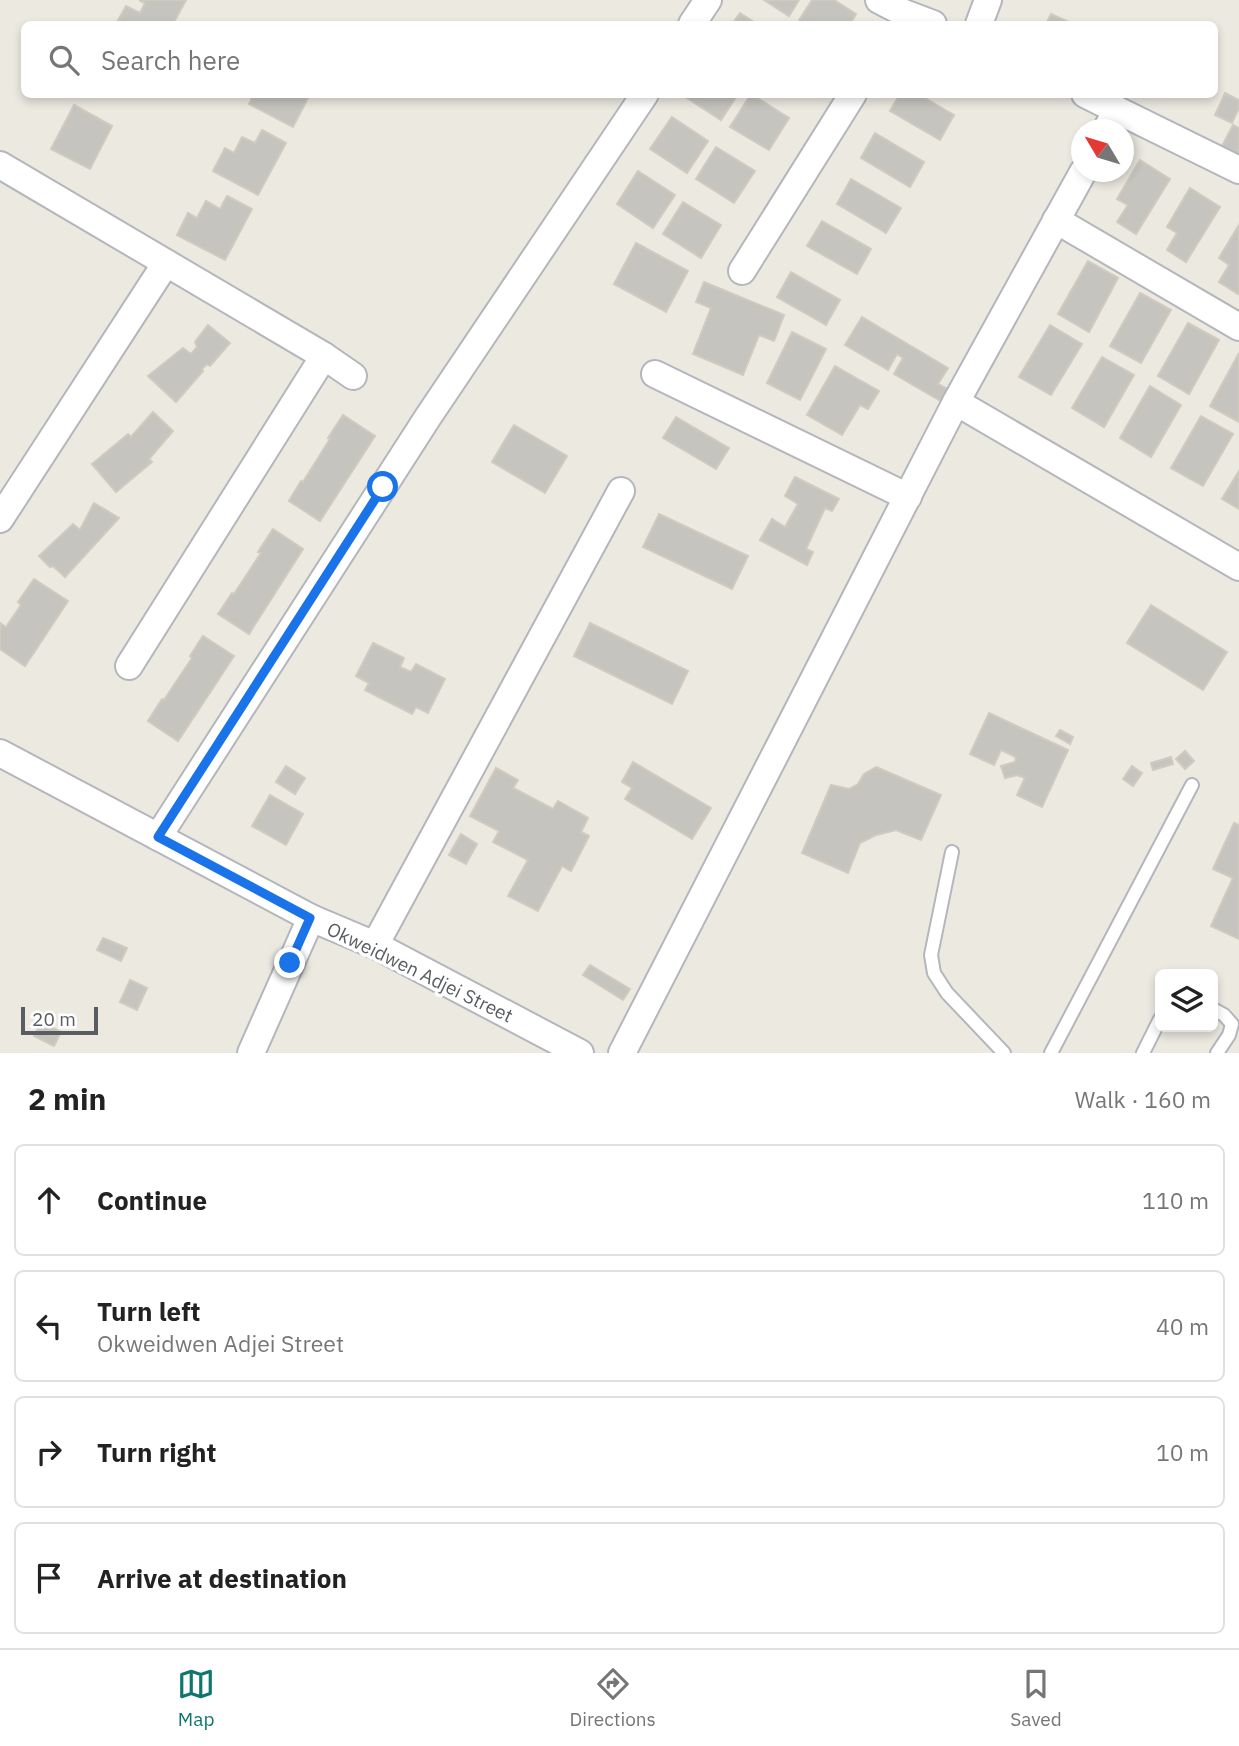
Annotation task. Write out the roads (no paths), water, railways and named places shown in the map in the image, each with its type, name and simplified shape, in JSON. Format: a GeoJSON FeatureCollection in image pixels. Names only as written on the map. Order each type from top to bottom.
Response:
{"type":"FeatureCollection","features":[{"type":"Feature","properties":{"kind":"street"},"geometry":{"type":"LineString","coordinates":[[694,21],[708,0]]}},
{"type":"Feature","properties":{"kind":"street"},"geometry":{"type":"LineString","coordinates":[[879,0],[900,19]]}},
{"type":"Feature","properties":{"kind":"street"},"geometry":{"type":"LineString","coordinates":[[980,21],[988,0]]}},
{"type":"Feature","properties":{"kind":"street"},"geometry":{"type":"LineString","coordinates":[[158,837],[428,417],[642,98]]}},
{"type":"Feature","properties":{"kind":"street"},"geometry":{"type":"LineString","coordinates":[[742,271],[850,98]]}},
{"type":"Feature","properties":{"kind":"street"},"geometry":{"type":"LineString","coordinates":[[1089,98],[1111,119]]}},
{"type":"Feature","properties":{"kind":"street"},"geometry":{"type":"LineString","coordinates":[[1134,129],[1239,170]]}},
{"type":"Feature","properties":{"kind":"street"},"geometry":{"type":"LineString","coordinates":[[0,165],[354,376]]}},
{"type":"Feature","properties":{"kind":"street"},"geometry":{"type":"LineString","coordinates":[[622,1053],[956,402],[1077,182]]}},
{"type":"Feature","properties":{"kind":"street"},"geometry":{"type":"LineString","coordinates":[[1056,220],[1239,327]]}},
{"type":"Feature","properties":{"kind":"street"},"geometry":{"type":"LineString","coordinates":[[0,519],[166,263]]}},
{"type":"Feature","properties":{"kind":"street"},"geometry":{"type":"LineString","coordinates":[[129,666],[324,356]]}},
{"type":"Feature","properties":{"kind":"street"},"geometry":{"type":"LineString","coordinates":[[655,374],[908,497]]}},
{"type":"Feature","properties":{"kind":"street"},"geometry":{"type":"LineString","coordinates":[[956,402],[1239,567]]}},
{"type":"Feature","properties":{"kind":"street"},"geometry":{"type":"LineString","coordinates":[[375,945],[621,491]]}},
{"type":"Feature","properties":{"kind":"street","name":"Okweidwen Adjei Street"},"geometry":{"type":"LineString","coordinates":[[0,753],[310,918],[375,945],[580,1053]]}},
{"type":"Feature","properties":{"kind":"street"},"geometry":{"type":"LineString","coordinates":[[251,1053],[310,918]]}},
{"type":"Feature","properties":{"kind":"lane"},"geometry":{"type":"LineString","coordinates":[[1051,1053],[1192,785]]}},
{"type":"Feature","properties":{"kind":"lane"},"geometry":{"type":"LineString","coordinates":[[952,852],[931,956],[934,973],[947,993],[1004,1053]]}},
{"type":"Feature","properties":{"kind":"lane"},"geometry":{"type":"LineString","coordinates":[[1217,1053],[1229,1035],[1232,1024],[1218,1012]]}},
{"type":"Feature","properties":{"kind":"lane"},"geometry":{"type":"LineString","coordinates":[[1143,1053],[1155,1029]]}}]}
